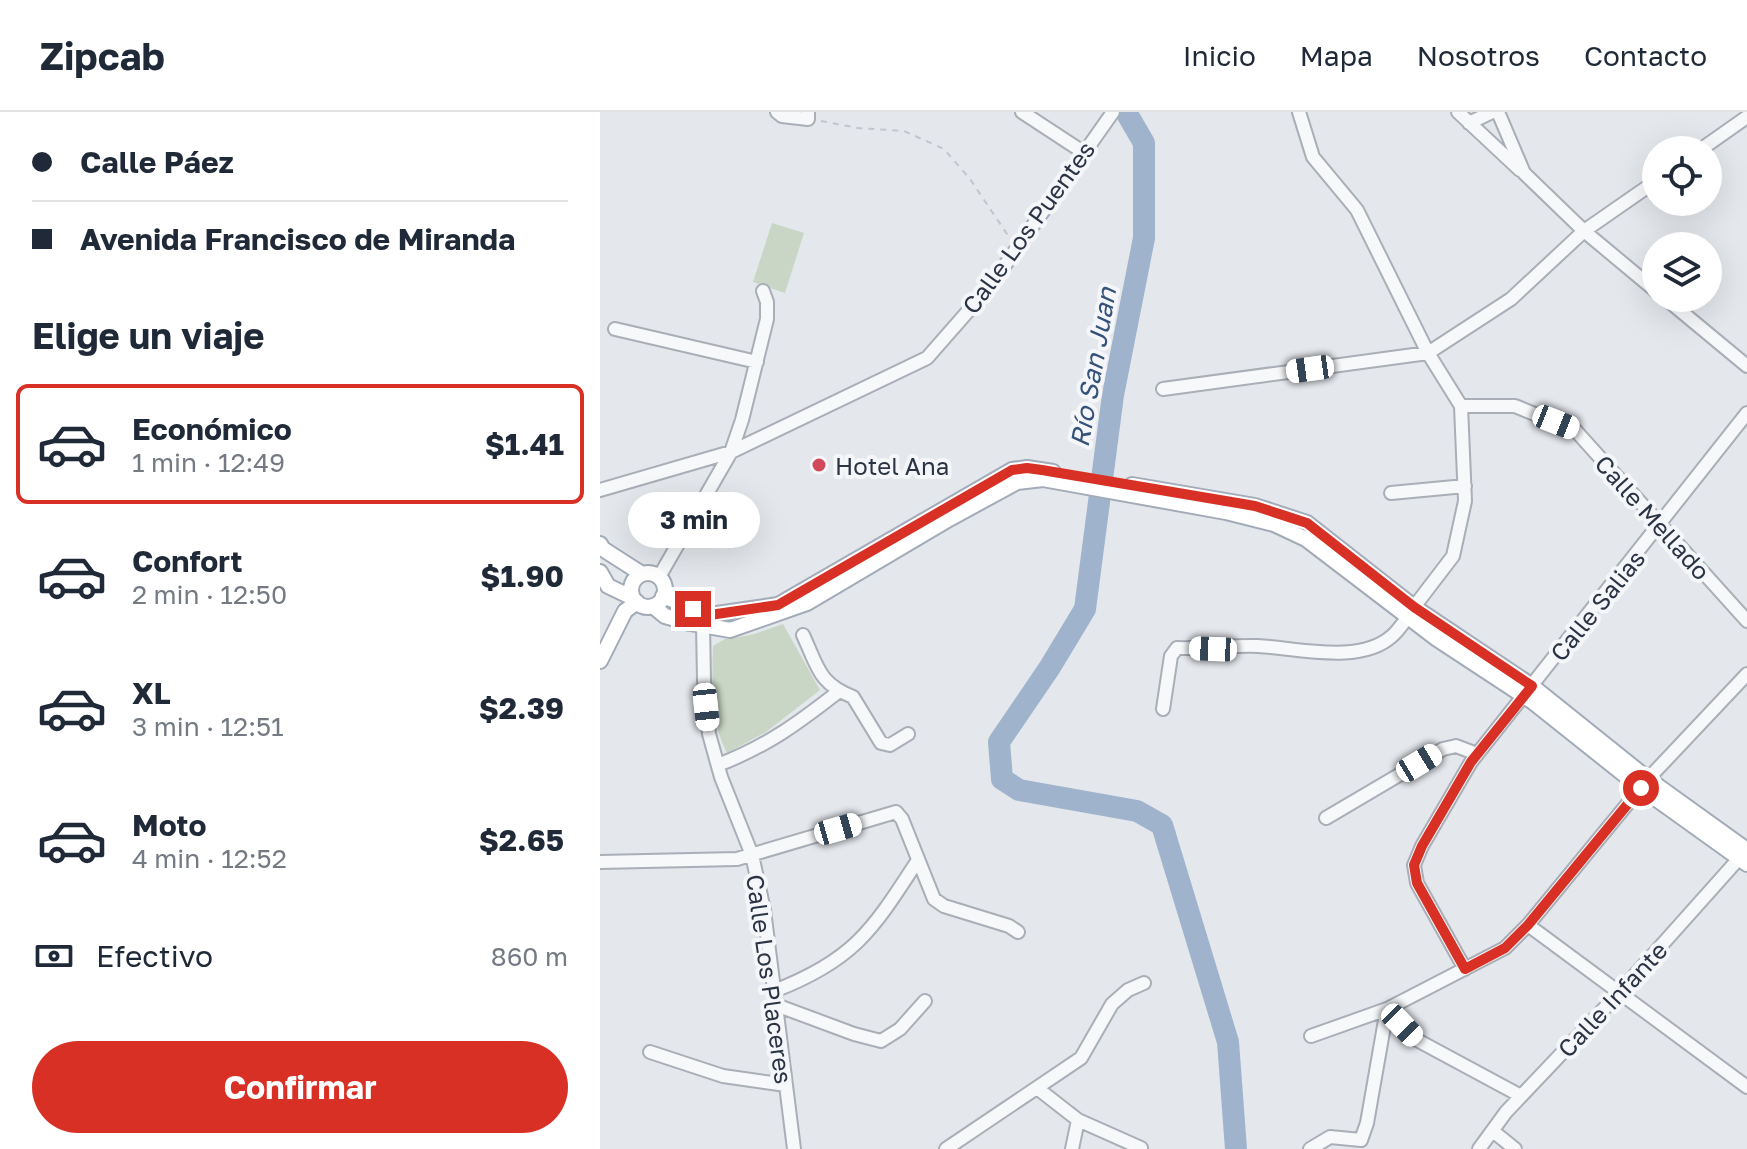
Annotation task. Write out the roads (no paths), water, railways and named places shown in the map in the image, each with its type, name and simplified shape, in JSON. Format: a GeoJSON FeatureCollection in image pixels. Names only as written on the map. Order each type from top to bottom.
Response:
{"type":"FeatureCollection","features":[{"type":"Feature","properties":{"kind":"main road"},"geometry":{"type":"LineString","coordinates":[[600,572],[608,586],[642,606],[658,601],[710,615],[778,605],[1012,470],[1027,468],[1042,474],[1157,494],[1255,506],[1307,523],[1411,612],[1528,691],[1644,783],[1745,856]]}},
{"type":"Feature","properties":{"kind":"main road"},"geometry":{"type":"LineString","coordinates":[[600,544],[642,574],[659,577],[664,586],[658,601],[665,616],[730,630],[807,603],[949,519],[1017,482],[1042,474]]}},
{"type":"Feature","properties":{"kind":"main road"},"geometry":{"type":"LineString","coordinates":[[635,600],[631,586],[642,574]]}},
{"type":"Feature","properties":{"kind":"main road"},"geometry":{"type":"LineString","coordinates":[[600,661],[625,611],[635,600]]}},
{"type":"Feature","properties":{"kind":"street"},"geometry":{"type":"LineString","coordinates":[[777,112],[782,116],[808,115]]}},
{"type":"Feature","properties":{"kind":"street"},"geometry":{"type":"LineString","coordinates":[[1022,112],[1083,152]]}},
{"type":"Feature","properties":{"kind":"street","name":"Calle Los Puentes"},"geometry":{"type":"LineString","coordinates":[[600,490],[731,452],[927,358],[991,285],[1113,112]]}},
{"type":"Feature","properties":{"kind":"street"},"geometry":{"type":"LineString","coordinates":[[1163,709],[1171,656],[1177,648],[1257,646],[1316,653],[1363,650],[1390,638],[1453,556],[1465,501],[1461,406],[1428,353],[1357,210],[1313,157],[1299,112]]}},
{"type":"Feature","properties":{"kind":"street"},"geometry":{"type":"LineString","coordinates":[[1458,112],[1584,231],[1642,279]]}},
{"type":"Feature","properties":{"kind":"street"},"geometry":{"type":"LineString","coordinates":[[1469,123],[1495,112],[1524,173]]}},
{"type":"Feature","properties":{"kind":"street"},"geometry":{"type":"LineString","coordinates":[[1720,136],[1747,117]]}},
{"type":"Feature","properties":{"kind":"street"},"geometry":{"type":"LineString","coordinates":[[1163,389],[1428,353],[1511,299],[1584,231],[1642,191]]}},
{"type":"Feature","properties":{"kind":"street"},"geometry":{"type":"LineString","coordinates":[[659,577],[731,452],[767,319],[767,302],[763,291]]}},
{"type":"Feature","properties":{"kind":"street"},"geometry":{"type":"LineString","coordinates":[[1682,312],[1747,366]]}},
{"type":"Feature","properties":{"kind":"street"},"geometry":{"type":"LineString","coordinates":[[615,329],[757,362]]}},
{"type":"Feature","properties":{"kind":"street","name":"Calle Mellado"},"geometry":{"type":"LineString","coordinates":[[1461,406],[1515,406],[1576,431],[1747,621]]}},
{"type":"Feature","properties":{"kind":"street","name":"Calle Salias"},"geometry":{"type":"LineString","coordinates":[[1465,969],[1417,883],[1414,865],[1422,846],[1477,754],[1747,413]]}},
{"type":"Feature","properties":{"kind":"street"},"geometry":{"type":"LineString","coordinates":[[1391,493],[1465,486]]}},
{"type":"Feature","properties":{"kind":"street","name":"Calle Los Placeres"},"geometry":{"type":"LineString","coordinates":[[703,625],[709,734],[752,855],[764,910],[794,1149]]}},
{"type":"Feature","properties":{"kind":"street"},"geometry":{"type":"LineString","coordinates":[[803,635],[824,680],[838,692],[853,697],[881,743],[890,745],[908,734]]}},
{"type":"Feature","properties":{"kind":"street"},"geometry":{"type":"LineString","coordinates":[[1311,1036],[1387,1009],[1505,948],[1528,925],[1644,783],[1747,674]]}},
{"type":"Feature","properties":{"kind":"street"},"geometry":{"type":"LineString","coordinates":[[718,765],[754,751],[800,722],[838,692]]}},
{"type":"Feature","properties":{"kind":"street"},"geometry":{"type":"LineString","coordinates":[[1326,818],[1443,749],[1456,746],[1477,754]]}},
{"type":"Feature","properties":{"kind":"street"},"geometry":{"type":"LineString","coordinates":[[600,862],[737,859],[896,812],[902,819],[934,899],[944,906],[1009,926],[1018,932]]}},
{"type":"Feature","properties":{"kind":"street","name":"Calle Infante"},"geometry":{"type":"LineString","coordinates":[[1479,1149],[1506,1112],[1745,856]]}},
{"type":"Feature","properties":{"kind":"street"},"geometry":{"type":"LineString","coordinates":[[775,998],[835,963],[865,936],[918,860]]}},
{"type":"Feature","properties":{"kind":"street"},"geometry":{"type":"LineString","coordinates":[[1528,925],[1747,1087]]}},
{"type":"Feature","properties":{"kind":"street"},"geometry":{"type":"LineString","coordinates":[[946,1149],[1081,1058],[1112,1004],[1128,990],[1144,983]]}},
{"type":"Feature","properties":{"kind":"street"},"geometry":{"type":"LineString","coordinates":[[775,998],[854,1034],[881,1041],[900,1029],[925,1001]]}},
{"type":"Feature","properties":{"kind":"street"},"geometry":{"type":"LineString","coordinates":[[1387,1009],[1417,1040],[1521,1096]]}},
{"type":"Feature","properties":{"kind":"street"},"geometry":{"type":"LineString","coordinates":[[1310,1149],[1330,1137],[1361,1140],[1367,1123],[1387,1009]]}},
{"type":"Feature","properties":{"kind":"street"},"geometry":{"type":"LineString","coordinates":[[650,1052],[723,1076],[786,1085]]}},
{"type":"Feature","properties":{"kind":"street"},"geometry":{"type":"LineString","coordinates":[[1037,1088],[1078,1120],[1141,1148]]}},
{"type":"Feature","properties":{"kind":"street"},"geometry":{"type":"LineString","coordinates":[[1072,1149],[1078,1120]]}},
{"type":"Feature","properties":{"kind":"street"},"geometry":{"type":"LineString","coordinates":[[1494,1132],[1515,1149]]}},
{"type":"Feature","properties":{"kind":"waterway","name":"Río San Juan"},"geometry":{"type":"LineString","coordinates":[[1126,112],[1144,143],[1144,238],[1113,395],[1085,609],[999,742],[1002,779],[1019,790],[1137,811],[1162,825],[1228,1042],[1236,1149]]}},
{"type":"Feature","properties":{"kind":"place","name":"Hotel Ana"},"geometry":{"type":"Point","coordinates":[819,465]}}]}
